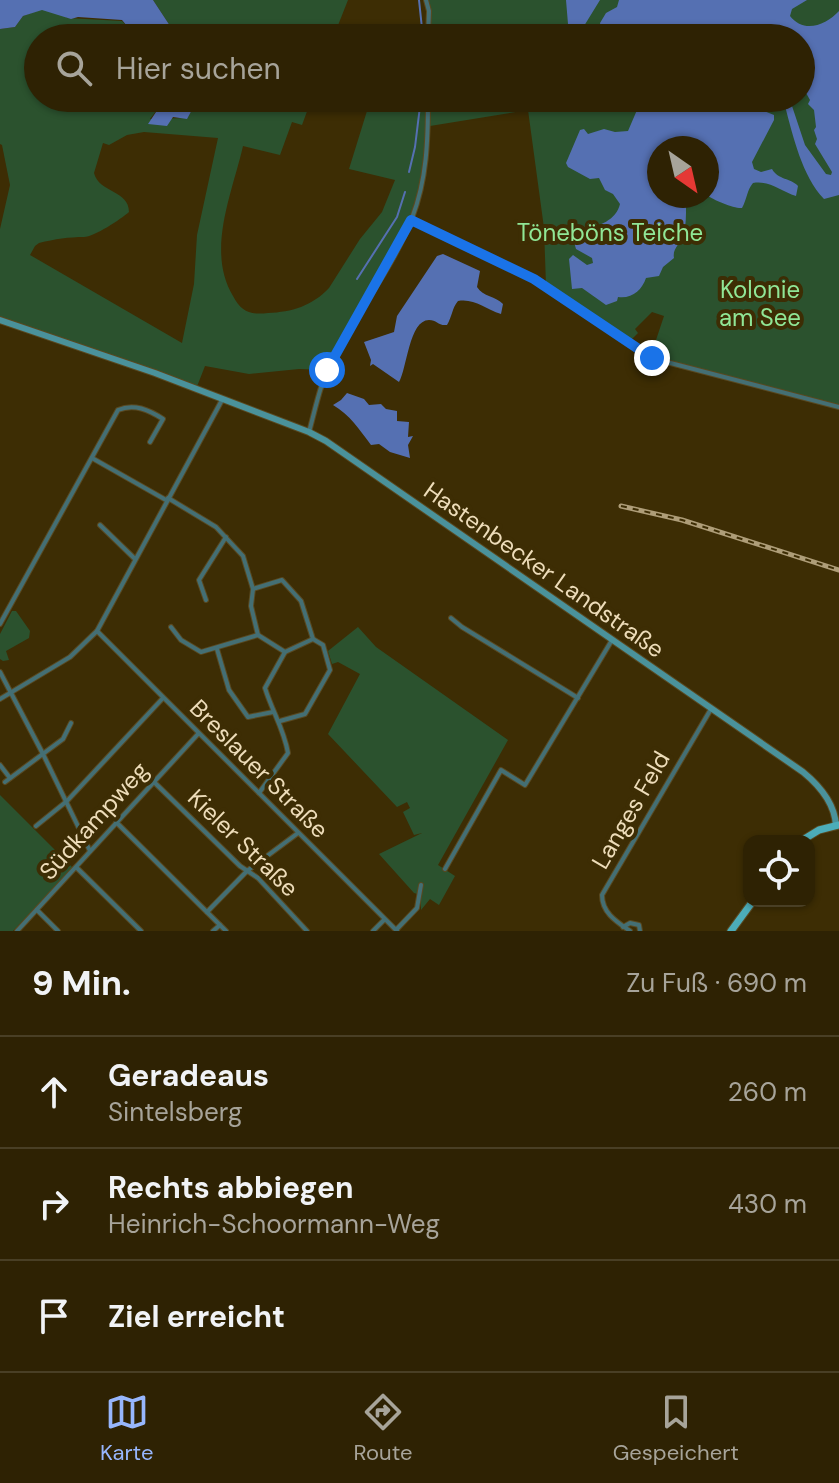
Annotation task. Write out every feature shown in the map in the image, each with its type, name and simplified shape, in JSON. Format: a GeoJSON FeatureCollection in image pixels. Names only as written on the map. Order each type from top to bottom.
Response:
{"type":"FeatureCollection","features":[{"type":"Feature","properties":{"kind":"main road","name":"Hastenbecker Landstraße"},"geometry":{"type":"LineString","coordinates":[[0,320],[309,432],[356,461],[815,782],[832,806],[838,826]]}},
{"type":"Feature","properties":{"kind":"main road"},"geometry":{"type":"LineString","coordinates":[[811,835],[838,826]]}},
{"type":"Feature","properties":{"kind":"main road"},"geometry":{"type":"LineString","coordinates":[[731,931],[749,907]]}},
{"type":"Feature","properties":{"kind":"street"},"geometry":{"type":"LineString","coordinates":[[426,0],[429,24]]}},
{"type":"Feature","properties":{"kind":"street"},"geometry":{"type":"LineString","coordinates":[[309,432],[320,389],[334,354],[383,275],[411,220],[425,172],[427,112]]}},
{"type":"Feature","properties":{"kind":"street"},"geometry":{"type":"LineString","coordinates":[[411,220],[534,279],[652,358],[839,407]]}},
{"type":"Feature","properties":{"kind":"street"},"geometry":{"type":"LineString","coordinates":[[0,699],[70,657],[97,631],[223,400]]}},
{"type":"Feature","properties":{"kind":"street"},"geometry":{"type":"LineString","coordinates":[[0,624],[118,410],[127,406],[153,412],[163,419],[150,442]]}},
{"type":"Feature","properties":{"kind":"street"},"geometry":{"type":"LineString","coordinates":[[92,458],[205,518],[226,537],[243,556],[253,589],[251,606],[258,635],[285,652]]}},
{"type":"Feature","properties":{"kind":"street"},"geometry":{"type":"LineString","coordinates":[[100,525],[135,559]]}},
{"type":"Feature","properties":{"kind":"street"},"geometry":{"type":"LineString","coordinates":[[206,600],[199,580],[226,537]]}},
{"type":"Feature","properties":{"kind":"street"},"geometry":{"type":"LineString","coordinates":[[253,589],[282,580],[301,601],[313,639],[323,645],[330,670],[305,714],[280,721]]}},
{"type":"Feature","properties":{"kind":"street"},"geometry":{"type":"LineString","coordinates":[[451,618],[578,698]]}},
{"type":"Feature","properties":{"kind":"street"},"geometry":{"type":"LineString","coordinates":[[171,627],[181,640],[201,652],[258,635]]}},
{"type":"Feature","properties":{"kind":"street","name":"Breslauer Straße"},"geometry":{"type":"LineString","coordinates":[[97,631],[396,931]]}},
{"type":"Feature","properties":{"kind":"street"},"geometry":{"type":"LineString","coordinates":[[258,794],[288,753],[280,721],[273,712],[265,688],[285,652],[313,639]]}},
{"type":"Feature","properties":{"kind":"street"},"geometry":{"type":"LineString","coordinates":[[445,869],[501,770],[525,785],[612,640]]}},
{"type":"Feature","properties":{"kind":"street"},"geometry":{"type":"LineString","coordinates":[[217,649],[229,690],[248,717],[273,712]]}},
{"type":"Feature","properties":{"kind":"street"},"geometry":{"type":"LineString","coordinates":[[0,672],[90,851]]}},
{"type":"Feature","properties":{"kind":"street"},"geometry":{"type":"LineString","coordinates":[[36,826],[67,801],[163,698]]}},
{"type":"Feature","properties":{"kind":"street","name":"Langes Feld"},"geometry":{"type":"LineString","coordinates":[[630,931],[609,916],[602,895],[711,709]]}},
{"type":"Feature","properties":{"kind":"street"},"geometry":{"type":"LineString","coordinates":[[0,765],[8,780],[63,739],[71,723]]}},
{"type":"Feature","properties":{"kind":"street","name":"Südkampweg"},"geometry":{"type":"LineString","coordinates":[[17,931],[198,734]]}},
{"type":"Feature","properties":{"kind":"street","name":"Kieler Straße"},"geometry":{"type":"LineString","coordinates":[[154,782],[258,878],[307,931]]}},
{"type":"Feature","properties":{"kind":"street"},"geometry":{"type":"LineString","coordinates":[[116,822],[226,931]]}},
{"type":"Feature","properties":{"kind":"street"},"geometry":{"type":"LineString","coordinates":[[207,912],[247,871],[298,833]]}},
{"type":"Feature","properties":{"kind":"street"},"geometry":{"type":"LineString","coordinates":[[77,867],[141,931]]}},
{"type":"Feature","properties":{"kind":"street"},"geometry":{"type":"LineString","coordinates":[[396,931],[417,908],[421,885]]}},
{"type":"Feature","properties":{"kind":"street"},"geometry":{"type":"LineString","coordinates":[[37,910],[58,931]]}},
{"type":"Feature","properties":{"kind":"street"},"geometry":{"type":"LineString","coordinates":[[373,931],[384,920]]}},
{"type":"Feature","properties":{"kind":"street"},"geometry":{"type":"LineString","coordinates":[[623,927],[635,923],[640,931]]}},
{"type":"Feature","properties":{"kind":"street"},"geometry":{"type":"LineString","coordinates":[[213,931],[220,925]]}},
{"type":"Feature","properties":{"kind":"green space"},"geometry":{"type":"Polygon","coordinates":[[[153,0],[348,0],[339,24],[169,24],[153,0]]]}},
{"type":"Feature","properties":{"kind":"green space","name":"Kolonie am See"},"geometry":{"type":"Polygon","coordinates":[[[428,0],[839,0],[839,406],[654,357],[651,355],[664,316],[652,312],[635,329],[638,333],[630,341],[546,285],[544,228],[528,112],[815,112],[815,24],[429,24],[428,0]]]}},
{"type":"Feature","properties":{"kind":"green space"},"geometry":{"type":"Polygon","coordinates":[[[42,9],[64,14],[67,18],[122,21],[125,24],[24,24],[24,112],[155,112],[150,119],[187,118],[191,112],[307,112],[302,125],[292,122],[280,155],[243,146],[224,222],[222,260],[225,279],[233,296],[239,306],[252,313],[293,309],[316,299],[329,288],[360,239],[382,212],[395,180],[349,169],[367,112],[426,112],[423,172],[408,224],[384,274],[327,370],[299,369],[249,374],[205,366],[196,389],[0,320],[0,229],[10,185],[0,144],[0,29],[15,27],[23,16],[42,9]],[[144,132],[127,135],[109,145],[103,143],[94,173],[97,180],[124,199],[129,212],[88,236],[39,243],[30,255],[182,343],[194,284],[197,235],[218,138],[144,132]]]}},
{"type":"Feature","properties":{"kind":"green space"},"geometry":{"type":"Polygon","coordinates":[[[430,112],[516,112],[430,126],[430,112]]]}},
{"type":"Feature","properties":{"kind":"green space"},"geometry":{"type":"Polygon","coordinates":[[[12,611],[16,611],[30,631],[29,638],[6,651],[9,660],[3,661],[0,659],[0,634],[12,611]]]}},
{"type":"Feature","properties":{"kind":"green space"},"geometry":{"type":"Polygon","coordinates":[[[358,627],[376,647],[508,740],[438,865],[455,876],[439,905],[430,899],[421,910],[421,895],[414,893],[379,854],[422,833],[414,835],[403,812],[410,808],[407,802],[397,807],[328,734],[360,674],[338,662],[332,664],[328,651],[358,627]]]}},
{"type":"Feature","properties":{"kind":"green space"},"geometry":{"type":"Polygon","coordinates":[[[0,795],[73,868],[13,931],[0,931],[0,795]]]}},
{"type":"Feature","properties":{"kind":"water"},"geometry":{"type":"Polygon","coordinates":[[[0,0],[153,0],[169,24],[71,19],[42,10],[23,16],[15,27],[0,29],[0,0]]]}},
{"type":"Feature","properties":{"kind":"water"},"geometry":{"type":"Polygon","coordinates":[[[566,0],[600,0],[585,24],[568,24],[566,0]]]}},
{"type":"Feature","properties":{"kind":"water"},"geometry":{"type":"Polygon","coordinates":[[[619,0],[807,0],[792,9],[790,16],[800,24],[600,24],[606,13],[617,7],[619,0]]]}},
{"type":"Feature","properties":{"kind":"water"},"geometry":{"type":"Polygon","coordinates":[[[839,11],[839,195],[824,199],[816,190],[799,155],[787,112],[794,112],[805,145],[826,174],[831,175],[815,144],[815,26],[839,11]]]}},
{"type":"Feature","properties":{"kind":"water"},"geometry":{"type":"Polygon","coordinates":[[[156,112],[191,112],[187,119],[173,117],[167,126],[148,124],[156,112]]]}},
{"type":"Feature","properties":{"kind":"water","name":"Töneböns Teiche"},"geometry":{"type":"Polygon","coordinates":[[[636,112],[766,112],[774,115],[774,120],[752,162],[754,169],[761,172],[772,169],[795,183],[798,186],[796,196],[759,182],[753,183],[749,189],[742,208],[729,206],[719,201],[719,136],[647,136],[647,208],[686,208],[684,233],[674,251],[674,258],[663,267],[659,276],[646,278],[636,293],[618,297],[617,301],[606,305],[582,288],[572,289],[569,259],[573,255],[587,265],[593,263],[592,258],[576,249],[574,242],[581,230],[595,227],[615,215],[620,204],[613,194],[605,190],[599,178],[590,179],[566,163],[580,130],[584,129],[588,134],[604,129],[628,131],[636,112]]]}},
{"type":"Feature","properties":{"kind":"water"},"geometry":{"type":"Polygon","coordinates":[[[443,254],[480,271],[477,287],[503,304],[501,314],[464,300],[458,301],[447,325],[432,320],[422,322],[413,336],[399,382],[373,364],[370,366],[371,360],[364,342],[394,332],[397,316],[437,256],[443,254]]]}},
{"type":"Feature","properties":{"kind":"water"},"geometry":{"type":"Polygon","coordinates":[[[347,393],[364,399],[369,405],[381,404],[386,409],[397,411],[397,421],[409,422],[408,437],[413,436],[408,445],[410,458],[390,452],[379,444],[371,445],[349,418],[333,405],[347,393]]]}},
{"type":"Feature","properties":{"kind":"waterway"},"geometry":{"type":"LineString","coordinates":[[419,0],[422,24]]}},
{"type":"Feature","properties":{"kind":"waterway"},"geometry":{"type":"LineString","coordinates":[[409,172],[419,112]]}},
{"type":"Feature","properties":{"kind":"waterway"},"geometry":{"type":"LineString","coordinates":[[357,279],[397,217],[405,192]]}},
{"type":"Feature","properties":{"kind":"railway"},"geometry":{"type":"LineString","coordinates":[[621,506],[682,520],[839,570]]}},
{"type":"Feature","properties":{"kind":"route"},"geometry":{"type":"LineString","coordinates":[[327,370],[383,275],[411,220],[534,279],[652,358]]}}]}
